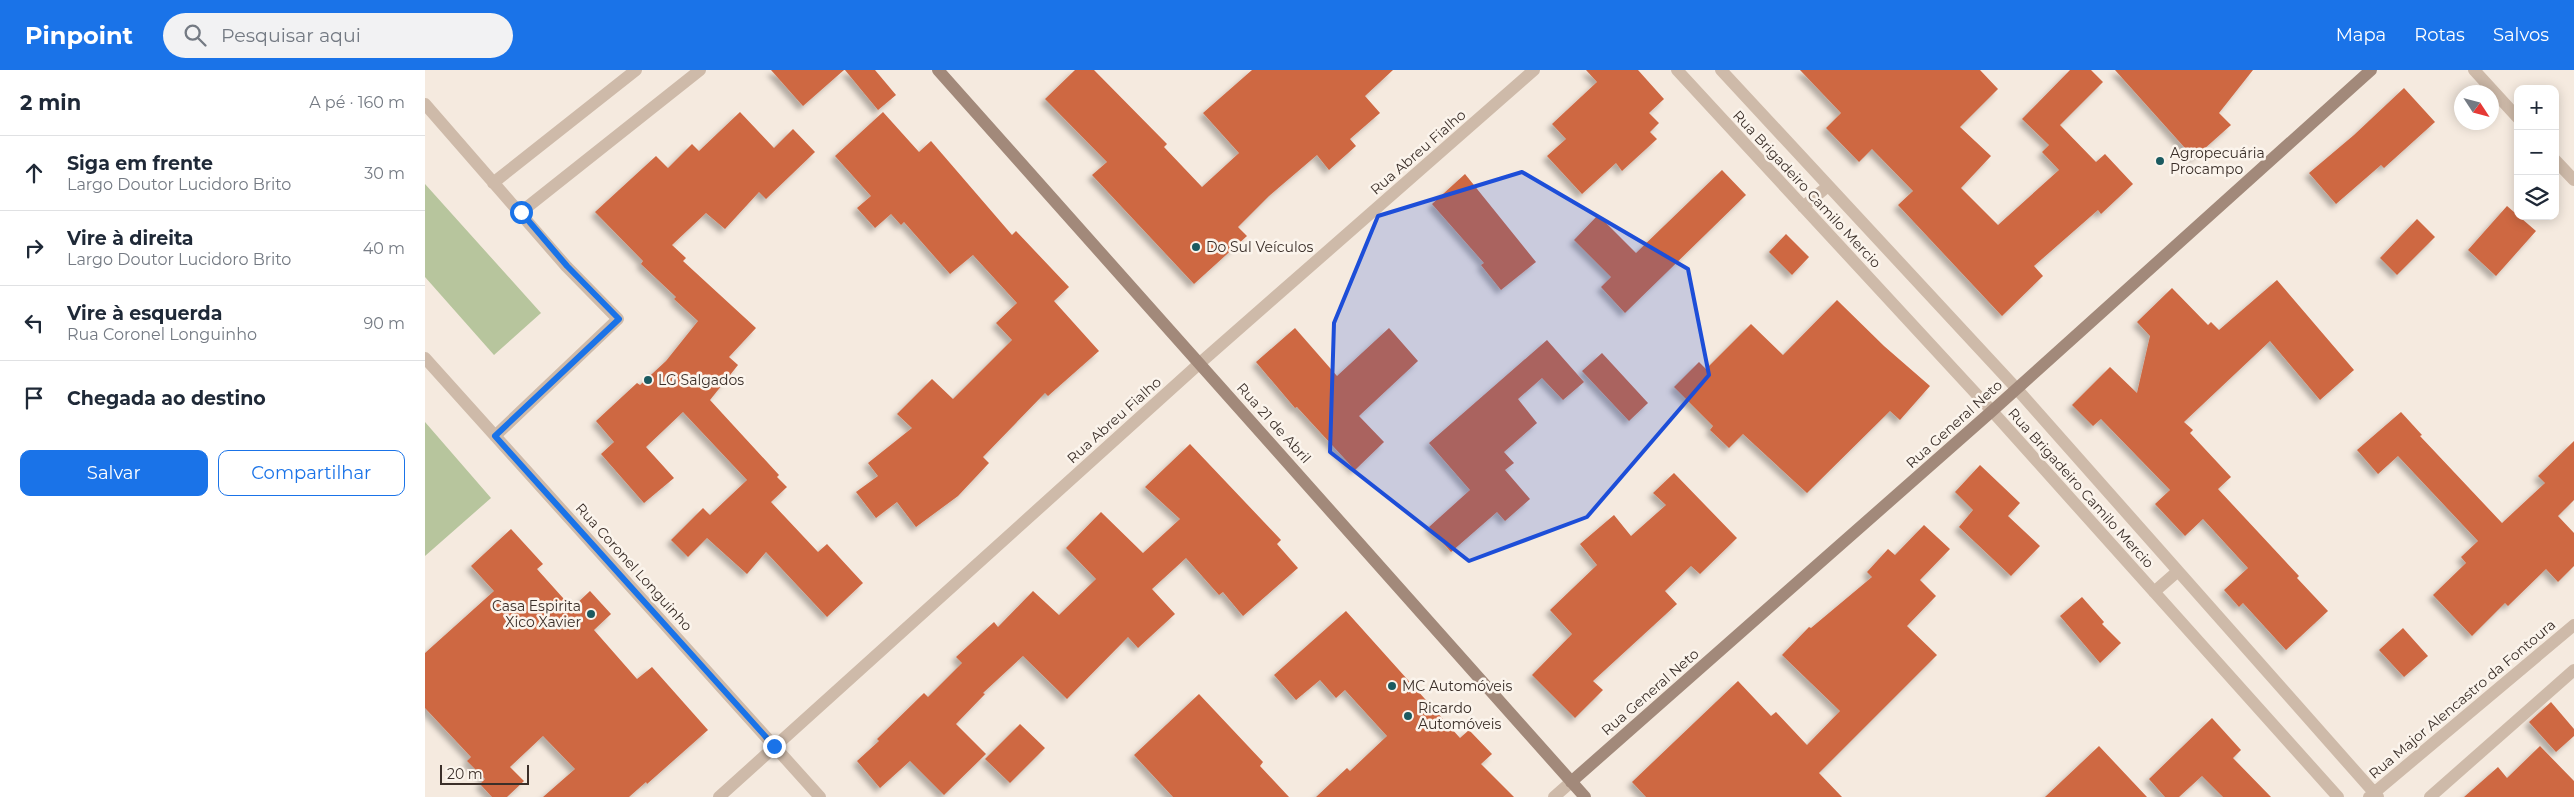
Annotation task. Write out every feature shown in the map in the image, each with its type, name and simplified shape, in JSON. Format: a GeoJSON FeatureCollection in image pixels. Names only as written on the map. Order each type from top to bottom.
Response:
{"type":"FeatureCollection","features":[{"type":"Feature","properties":{"kind":"street"},"geometry":{"type":"LineString","coordinates":[[493,184],[636,70]]}},
{"type":"Feature","properties":{"kind":"street"},"geometry":{"type":"LineString","coordinates":[[521,212],[700,70]]}},
{"type":"Feature","properties":{"kind":"street","name":"Rua 21 de Abril"},"geometry":{"type":"LineString","coordinates":[[938,70],[1585,797]]}},
{"type":"Feature","properties":{"kind":"street","name":"Rua Abreu Fialho"},"geometry":{"type":"LineString","coordinates":[[719,797],[1200,363],[1534,70]]}},
{"type":"Feature","properties":{"kind":"street","name":"Rua Brigadeiro Camilo Mercio"},"geometry":{"type":"LineString","coordinates":[[1677,70],[1992,411],[2338,797]]}},
{"type":"Feature","properties":{"kind":"street","name":"Rua Brigadeiro Camilo Mercio"},"geometry":{"type":"LineString","coordinates":[[1721,70],[2016,388],[2374,796]]}},
{"type":"Feature","properties":{"kind":"street","name":"Rua General Neto"},"geometry":{"type":"LineString","coordinates":[[1554,797],[1992,411],[2371,70]]}},
{"type":"Feature","properties":{"kind":"street"},"geometry":{"type":"LineString","coordinates":[[2474,70],[2514,114]]}},
{"type":"Feature","properties":{"kind":"street"},"geometry":{"type":"LineString","coordinates":[[425,104],[493,184],[521,212],[567,266],[619,319],[495,436]]}},
{"type":"Feature","properties":{"kind":"street"},"geometry":{"type":"LineString","coordinates":[[2559,164],[2574,180]]}},
{"type":"Feature","properties":{"kind":"street"},"geometry":{"type":"LineString","coordinates":[[1803,207],[1828,186]]}},
{"type":"Feature","properties":{"kind":"street","name":"Rua Coronel Longuinho"},"geometry":{"type":"LineString","coordinates":[[425,358],[820,797]]}},
{"type":"Feature","properties":{"kind":"street"},"geometry":{"type":"LineString","coordinates":[[2154,592],[2178,571]]}},
{"type":"Feature","properties":{"kind":"street","name":"Rua Major Alencastro da Fontoura"},"geometry":{"type":"LineString","coordinates":[[2374,796],[2574,624]]}},
{"type":"Feature","properties":{"kind":"street"},"geometry":{"type":"LineString","coordinates":[[2429,797],[2574,670]]}},
{"type":"Feature","properties":{"kind":"highlighted area"},"geometry":{"type":"Polygon","coordinates":[[[1522,172],[1688,269],[1709,375],[1587,517],[1469,561],[1330,452],[1334,323],[1378,216],[1522,172]]]}},
{"type":"Feature","properties":{"kind":"green space"},"geometry":{"type":"Polygon","coordinates":[[[425,184],[541,313],[494,355],[425,277],[425,184]]]}},
{"type":"Feature","properties":{"kind":"green space"},"geometry":{"type":"Polygon","coordinates":[[[425,422],[491,498],[425,556],[425,422]]]}},
{"type":"Feature","properties":{"kind":"building"},"geometry":{"type":"Polygon","coordinates":[[[771,70],[844,70],[803,106],[771,70]]]}},
{"type":"Feature","properties":{"kind":"building"},"geometry":{"type":"Polygon","coordinates":[[[845,70],[875,70],[896,95],[878,110],[845,70]]]}},
{"type":"Feature","properties":{"kind":"building"},"geometry":{"type":"Polygon","coordinates":[[[1075,70],[1094,70],[1167,144],[1164,147],[1202,187],[1239,153],[1203,113],[1252,70],[1393,70],[1365,96],[1380,113],[1350,139],[1356,146],[1329,170],[1317,155],[1269,196],[1238,227],[1247,236],[1194,284],[1092,175],[1107,162],[1045,99],[1075,70]]]}},
{"type":"Feature","properties":{"kind":"building"},"geometry":{"type":"Polygon","coordinates":[[[1586,70],[1638,70],[1664,99],[1649,113],[1659,123],[1650,132],[1657,139],[1622,171],[1616,163],[1582,194],[1547,156],[1566,139],[1552,124],[1597,82],[1586,70]]]}},
{"type":"Feature","properties":{"kind":"building"},"geometry":{"type":"Polygon","coordinates":[[[1800,70],[1980,70],[1998,89],[1960,127],[1991,156],[1961,188],[1998,225],[2059,170],[2042,152],[2049,145],[2022,119],[2070,70],[2091,70],[2103,82],[2060,125],[2096,162],[2105,154],[2133,184],[2101,214],[2098,210],[2034,266],[2043,276],[2002,316],[1898,205],[1913,191],[1872,149],[1859,162],[1826,128],[1841,113],[1800,70]]]}},
{"type":"Feature","properties":{"kind":"building"},"geometry":{"type":"Polygon","coordinates":[[[2115,70],[2253,70],[2219,113],[2231,125],[2194,158],[2115,70]]]}},
{"type":"Feature","properties":{"kind":"building"},"geometry":{"type":"Polygon","coordinates":[[[2404,88],[2435,122],[2384,168],[2381,165],[2336,204],[2309,173],[2354,135],[2404,88]]]}},
{"type":"Feature","properties":{"kind":"building"},"geometry":{"type":"Polygon","coordinates":[[[740,112],[774,148],[793,129],[815,152],[766,199],[759,192],[725,229],[706,213],[672,245],[686,258],[683,261],[756,328],[729,357],[738,365],[710,400],[779,475],[777,477],[787,487],[771,502],[818,552],[827,544],[863,583],[827,617],[766,552],[747,574],[707,538],[688,557],[671,540],[703,508],[710,515],[747,480],[683,412],[646,447],[674,478],[644,503],[601,454],[614,442],[596,421],[637,383],[640,385],[666,361],[698,321],[674,299],[676,297],[641,264],[643,261],[595,212],[656,156],[668,168],[692,144],[699,151],[740,112]]]}},
{"type":"Feature","properties":{"kind":"building"},"geometry":{"type":"Polygon","coordinates":[[[883,112],[919,152],[931,141],[1012,235],[1016,231],[1069,287],[1054,301],[1099,351],[1048,396],[1045,393],[983,457],[989,463],[958,496],[916,527],[897,502],[876,518],[856,492],[878,476],[868,463],[912,428],[897,414],[932,379],[953,399],[1012,340],[996,323],[1017,303],[973,255],[950,274],[904,222],[901,225],[891,214],[875,228],[857,208],[871,196],[835,156],[883,112]]]}},
{"type":"Feature","properties":{"kind":"building"},"geometry":{"type":"Polygon","coordinates":[[[1722,170],[1746,195],[1625,313],[1601,287],[1611,277],[1574,240],[1598,215],[1636,253],[1722,170]]]}},
{"type":"Feature","properties":{"kind":"building"},"geometry":{"type":"Polygon","coordinates":[[[1465,174],[1536,262],[1501,290],[1481,265],[1484,263],[1432,204],[1465,174]]]}},
{"type":"Feature","properties":{"kind":"building"},"geometry":{"type":"Polygon","coordinates":[[[2507,206],[2514,212],[2514,220],[2523,220],[2536,231],[2496,276],[2468,250],[2507,206]]]}},
{"type":"Feature","properties":{"kind":"building"},"geometry":{"type":"Polygon","coordinates":[[[2417,219],[2435,237],[2397,275],[2380,258],[2417,219]]]}},
{"type":"Feature","properties":{"kind":"building"},"geometry":{"type":"Polygon","coordinates":[[[1786,234],[1809,257],[1792,275],[1769,252],[1786,234]]]}},
{"type":"Feature","properties":{"kind":"building"},"geometry":{"type":"Polygon","coordinates":[[[2277,280],[2354,370],[2320,400],[2270,341],[2184,422],[2193,430],[2190,433],[2231,477],[2218,489],[2299,576],[2297,578],[2328,611],[2286,650],[2243,603],[2239,607],[2224,590],[2248,568],[2203,519],[2185,536],[2155,504],[2170,490],[2101,419],[2093,426],[2072,405],[2110,367],[2137,393],[2150,336],[2137,322],[2172,288],[2208,325],[2211,322],[2219,330],[2277,280]]]}},
{"type":"Feature","properties":{"kind":"building"},"geometry":{"type":"Polygon","coordinates":[[[1837,300],[1884,346],[1930,386],[1900,420],[1890,411],[1807,493],[1743,434],[1729,448],[1710,430],[1713,426],[1674,387],[1699,362],[1706,369],[1751,324],[1783,355],[1837,300]]]}},
{"type":"Feature","properties":{"kind":"building"},"geometry":{"type":"Polygon","coordinates":[[[1295,328],[1337,376],[1389,328],[1418,361],[1359,416],[1384,442],[1355,470],[1297,407],[1295,408],[1256,362],[1295,328]]]}},
{"type":"Feature","properties":{"kind":"building"},"geometry":{"type":"Polygon","coordinates":[[[1547,340],[1584,382],[1563,400],[1542,378],[1518,399],[1537,423],[1504,452],[1514,463],[1505,470],[1530,499],[1505,521],[1497,512],[1451,552],[1429,527],[1470,490],[1429,443],[1547,340]]]}},
{"type":"Feature","properties":{"kind":"building"},"geometry":{"type":"Polygon","coordinates":[[[1602,353],[1648,403],[1629,421],[1582,371],[1602,353]]]}},
{"type":"Feature","properties":{"kind":"building"},"geometry":{"type":"Polygon","coordinates":[[[2401,412],[2422,435],[2420,436],[2502,523],[2545,483],[2538,476],[2574,441],[2574,500],[2558,516],[2574,533],[2574,566],[2558,582],[2546,569],[2508,606],[2505,603],[2472,636],[2433,595],[2466,563],[2461,557],[2478,541],[2398,456],[2378,474],[2357,450],[2401,412]]]}},
{"type":"Feature","properties":{"kind":"building"},"geometry":{"type":"Polygon","coordinates":[[[1190,444],[1281,540],[1277,544],[1298,568],[1243,616],[1223,592],[1219,595],[1186,558],[1152,589],[1175,614],[1138,648],[1128,637],[1067,699],[1023,656],[983,693],[985,694],[956,724],[986,754],[944,795],[910,761],[880,788],[857,761],[879,741],[877,739],[924,693],[928,697],[962,663],[956,657],[994,622],[998,627],[1033,591],[1059,615],[1096,579],[1066,548],[1101,512],[1143,553],[1180,519],[1145,487],[1190,444]]]}},
{"type":"Feature","properties":{"kind":"building"},"geometry":{"type":"Polygon","coordinates":[[[1980,465],[2020,503],[2008,516],[2040,546],[2011,576],[1959,527],[1973,510],[1955,492],[1980,465]]]}},
{"type":"Feature","properties":{"kind":"building"},"geometry":{"type":"Polygon","coordinates":[[[1674,473],[1737,538],[1700,574],[1691,566],[1665,591],[1677,604],[1593,681],[1603,690],[1575,718],[1532,675],[1572,634],[1550,610],[1597,565],[1580,544],[1614,515],[1631,536],[1666,505],[1653,493],[1674,473]]]}},
{"type":"Feature","properties":{"kind":"building"},"geometry":{"type":"Polygon","coordinates":[[[1924,525],[1950,549],[1920,580],[1936,596],[1907,626],[1937,655],[1819,773],[1842,797],[1646,797],[1632,782],[1738,681],[1771,716],[1776,712],[1807,745],[1840,711],[1782,655],[1809,627],[1811,628],[1872,577],[1867,572],[1888,549],[1895,555],[1924,525]]]}},
{"type":"Feature","properties":{"kind":"building"},"geometry":{"type":"Polygon","coordinates":[[[511,529],[543,564],[537,569],[572,608],[590,591],[611,614],[594,630],[637,679],[652,667],[708,730],[647,784],[646,782],[629,797],[543,797],[575,769],[543,736],[510,767],[524,781],[507,797],[492,797],[480,784],[485,779],[467,761],[471,757],[425,708],[425,653],[494,591],[471,566],[511,529]]]}},
{"type":"Feature","properties":{"kind":"building"},"geometry":{"type":"Polygon","coordinates":[[[2082,597],[2104,622],[2102,624],[2121,643],[2100,663],[2060,616],[2082,597]]]}},
{"type":"Feature","properties":{"kind":"building"},"geometry":{"type":"Polygon","coordinates":[[[1346,611],[1460,738],[1469,730],[1492,754],[1481,764],[1514,797],[1316,797],[1347,768],[1350,771],[1387,736],[1345,690],[1336,698],[1320,680],[1296,700],[1274,675],[1346,611]]]}},
{"type":"Feature","properties":{"kind":"building"},"geometry":{"type":"Polygon","coordinates":[[[2403,628],[2428,656],[2404,677],[2379,650],[2403,628]]]}},
{"type":"Feature","properties":{"kind":"building"},"geometry":{"type":"Polygon","coordinates":[[[1199,694],[1263,762],[1260,766],[1289,797],[1173,797],[1134,755],[1199,694]]]}},
{"type":"Feature","properties":{"kind":"building"},"geometry":{"type":"Polygon","coordinates":[[[2551,702],[2574,729],[2574,736],[2556,752],[2529,722],[2551,702]]]}},
{"type":"Feature","properties":{"kind":"building"},"geometry":{"type":"Polygon","coordinates":[[[2212,718],[2241,750],[2233,758],[2271,797],[2223,797],[2202,776],[2179,797],[2165,797],[2149,779],[2212,718]]]}},
{"type":"Feature","properties":{"kind":"building"},"geometry":{"type":"Polygon","coordinates":[[[1020,724],[1045,748],[1010,783],[985,759],[1020,724]]]}},
{"type":"Feature","properties":{"kind":"building"},"geometry":{"type":"Polygon","coordinates":[[[2099,746],[2147,797],[2045,797],[2099,746]]]}},
{"type":"Feature","properties":{"kind":"building"},"geometry":{"type":"Polygon","coordinates":[[[2540,746],[2574,781],[2574,797],[2464,797],[2498,767],[2507,778],[2540,746]]]}},
{"type":"Feature","properties":{"kind":"place","name":"Agropecuária Procampo"},"geometry":{"type":"Point","coordinates":[2160,161]}},
{"type":"Feature","properties":{"kind":"place","name":"Do Sul Veículos"},"geometry":{"type":"Point","coordinates":[1196,247]}},
{"type":"Feature","properties":{"kind":"place","name":"LG Salgados"},"geometry":{"type":"Point","coordinates":[648,380]}},
{"type":"Feature","properties":{"kind":"place","name":"Casa Espirita Xico Xavier"},"geometry":{"type":"Point","coordinates":[591,614]}},
{"type":"Feature","properties":{"kind":"place","name":"MC Automóveis"},"geometry":{"type":"Point","coordinates":[1392,686]}},
{"type":"Feature","properties":{"kind":"place","name":"Ricardo Automóveis"},"geometry":{"type":"Point","coordinates":[1408,716]}},
{"type":"Feature","properties":{"kind":"route"},"geometry":{"type":"LineString","coordinates":[[521,212],[567,266],[619,319],[495,436],[774,746]]}}]}
